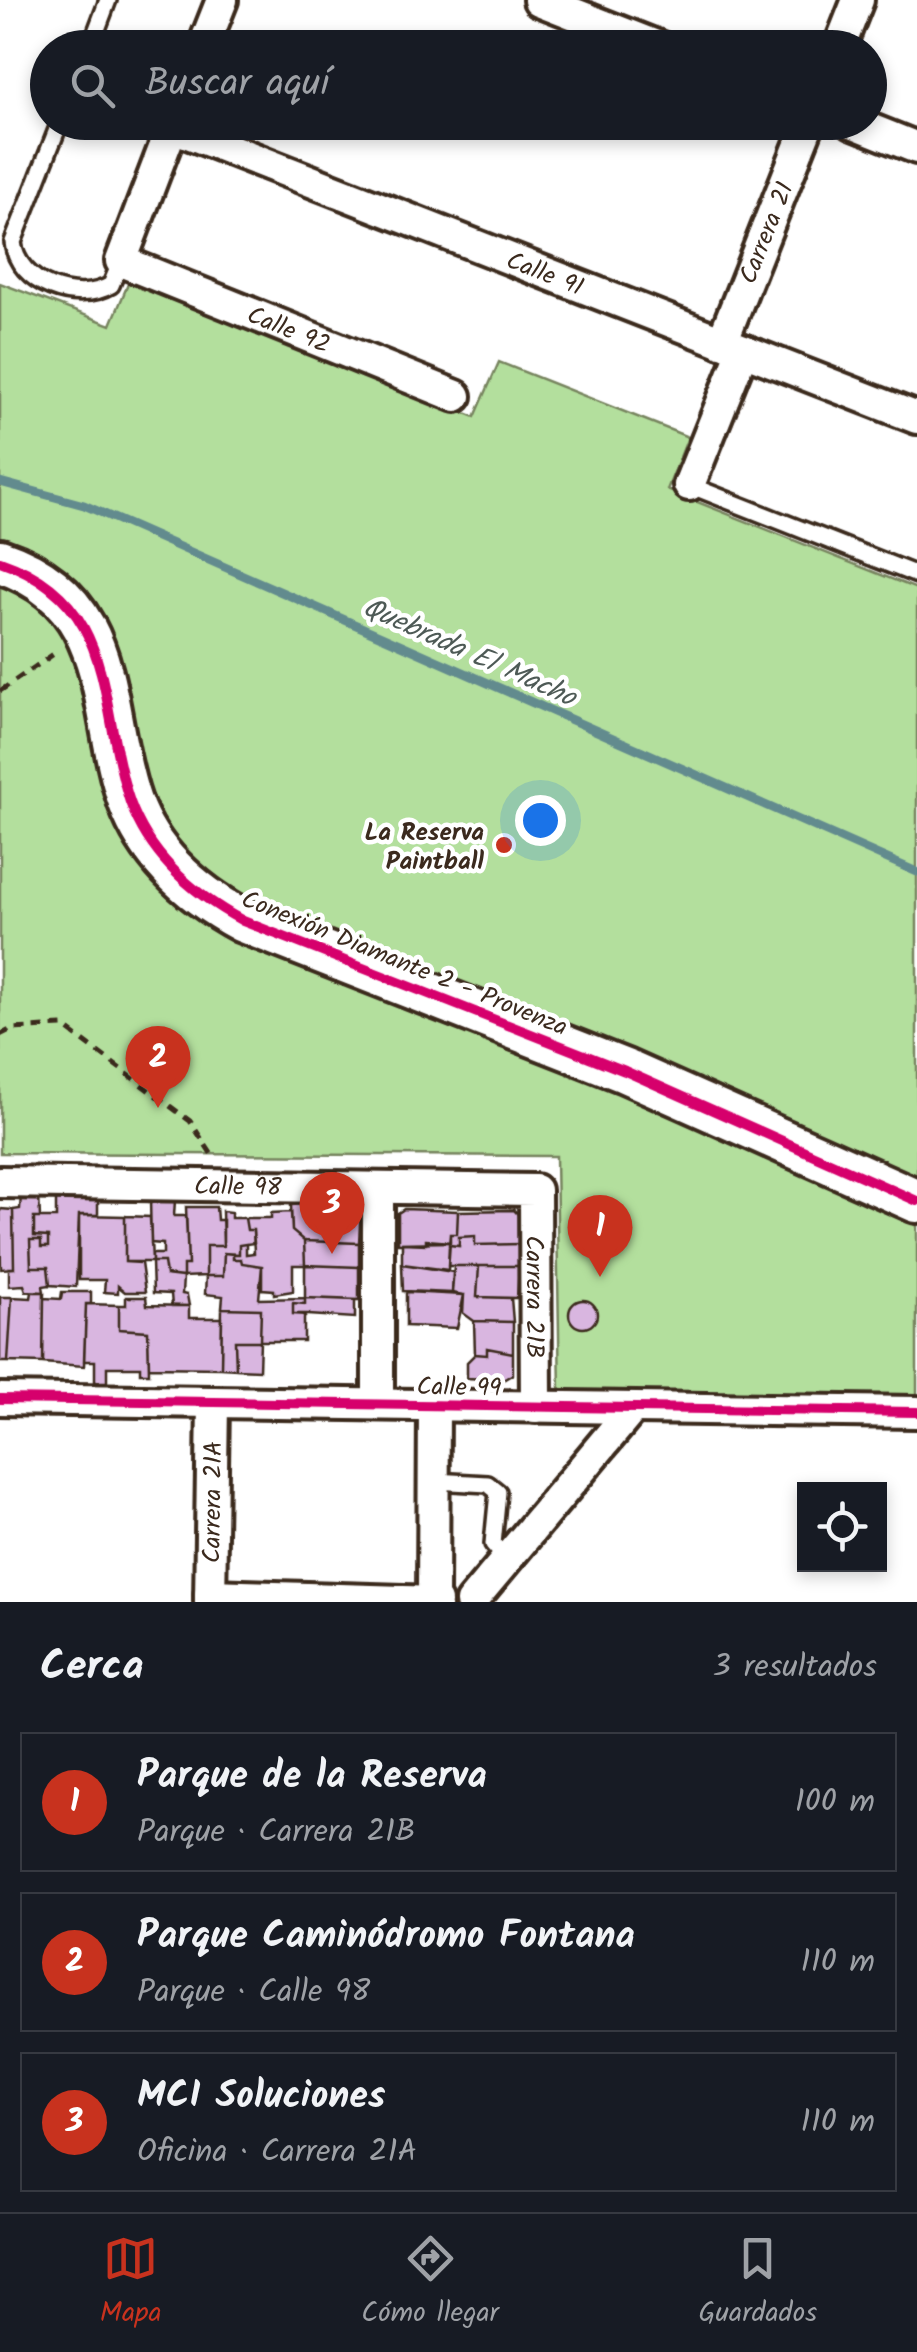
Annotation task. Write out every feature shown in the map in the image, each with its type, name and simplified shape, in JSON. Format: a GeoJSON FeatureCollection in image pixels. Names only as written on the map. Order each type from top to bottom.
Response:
{"type":"FeatureCollection","features":[{"type":"Feature","properties":{"kind":"street"},"geometry":{"type":"LineString","coordinates":[[210,30],[222,0]]}},
{"type":"Feature","properties":{"kind":"street"},"geometry":{"type":"LineString","coordinates":[[539,0],[615,30]]}},
{"type":"Feature","properties":{"kind":"street"},"geometry":{"type":"LineString","coordinates":[[846,30],[858,0]]}},
{"type":"Feature","properties":{"kind":"street"},"geometry":{"type":"LineString","coordinates":[[887,136],[917,148]]}},
{"type":"Feature","properties":{"kind":"street"},"geometry":{"type":"LineString","coordinates":[[121,261],[167,140]]}},
{"type":"Feature","properties":{"kind":"street","name":"Calle 91"},"geometry":{"type":"LineString","coordinates":[[211,140],[917,418]]}},
{"type":"Feature","properties":{"kind":"street","name":"Carrera 21"},"geometry":{"type":"LineString","coordinates":[[689,485],[803,140]]}},
{"type":"Feature","properties":{"kind":"street","name":"Calle 92"},"geometry":{"type":"LineString","coordinates":[[121,261],[456,396]]}},
{"type":"Feature","properties":{"kind":"street","name":"Conexión Diamante 2 - Provenza"},"geometry":{"type":"LineString","coordinates":[[0,561],[37,577],[62,598],[86,633],[110,700],[131,804],[162,858],[210,904],[242,921],[608,1064],[917,1201]]}},
{"type":"Feature","properties":{"kind":"street","name":"Calle 98"},"geometry":{"type":"LineString","coordinates":[[0,1182],[535,1190]]}},
{"type":"Feature","properties":{"kind":"street"},"geometry":{"type":"LineString","coordinates":[[378,1188],[378,1404]]}},
{"type":"Feature","properties":{"kind":"street","name":"Carrera 21B"},"geometry":{"type":"LineString","coordinates":[[535,1190],[536,1407]]}},
{"type":"Feature","properties":{"kind":"street","name":"Calle 99"},"geometry":{"type":"LineString","coordinates":[[0,1398],[917,1412]]}},
{"type":"Feature","properties":{"kind":"street","name":"Carrera 21A"},"geometry":{"type":"LineString","coordinates":[[210,1598],[213,1402]]}},
{"type":"Feature","properties":{"kind":"street"},"geometry":{"type":"LineString","coordinates":[[210,1598],[434,1600],[434,1405]]}},
{"type":"Feature","properties":{"kind":"street"},"geometry":{"type":"LineString","coordinates":[[471,1602],[633,1408]]}},
{"type":"Feature","properties":{"kind":"lane"},"geometry":{"type":"LineString","coordinates":[[97,30],[108,0]]}},
{"type":"Feature","properties":{"kind":"lane"},"geometry":{"type":"LineString","coordinates":[[53,140],[14,242],[15,259],[21,269],[46,284],[78,294],[112,285],[121,261]]}},
{"type":"Feature","properties":{"kind":"lane"},"geometry":{"type":"LineString","coordinates":[[689,485],[917,576]]}},
{"type":"Feature","properties":{"kind":"lane"},"geometry":{"type":"LineString","coordinates":[[434,1482],[488,1484],[498,1492],[494,1544],[506,1560]]}},
{"type":"Feature","properties":{"kind":"path"},"geometry":{"type":"LineString","coordinates":[[0,690],[86,633]]}},
{"type":"Feature","properties":{"kind":"path"},"geometry":{"type":"LineString","coordinates":[[0,1035],[12,1029],[64,1026],[190,1121],[232,1186]]}},
{"type":"Feature","properties":{"kind":"green space"},"geometry":{"type":"Polygon","coordinates":[[[130,279],[475,417],[499,362],[688,437],[667,490],[917,589],[917,1397],[560,1393],[556,1156],[0,1153],[0,283],[111,325],[130,279]]]}},
{"type":"Feature","properties":{"kind":"building"},"geometry":{"type":"Polygon","coordinates":[[[39,1194],[40,1218],[34,1218],[34,1236],[48,1237],[48,1247],[41,1247],[41,1240],[30,1240],[31,1267],[48,1267],[50,1285],[43,1286],[44,1292],[26,1291],[24,1285],[9,1286],[9,1268],[14,1268],[13,1210],[20,1209],[21,1195],[39,1194]]]}},
{"type":"Feature","properties":{"kind":"building"},"geometry":{"type":"Polygon","coordinates":[[[56,1196],[98,1198],[98,1215],[79,1215],[76,1287],[50,1285],[48,1267],[31,1267],[30,1240],[41,1240],[41,1247],[48,1247],[48,1237],[34,1236],[34,1218],[56,1218],[56,1196]]]}},
{"type":"Feature","properties":{"kind":"building"},"geometry":{"type":"Polygon","coordinates":[[[150,1199],[175,1200],[174,1216],[186,1216],[188,1265],[183,1265],[183,1277],[166,1275],[164,1262],[152,1262],[152,1254],[163,1254],[163,1244],[151,1243],[150,1199]]]}},
{"type":"Feature","properties":{"kind":"building"},"geometry":{"type":"Polygon","coordinates":[[[306,1199],[361,1203],[359,1243],[304,1241],[292,1231],[291,1205],[306,1204],[306,1199]]]}},
{"type":"Feature","properties":{"kind":"building"},"geometry":{"type":"Polygon","coordinates":[[[186,1207],[216,1207],[217,1220],[223,1220],[223,1246],[206,1246],[206,1276],[183,1277],[183,1265],[188,1265],[186,1207]]]}},
{"type":"Feature","properties":{"kind":"building"},"geometry":{"type":"Polygon","coordinates":[[[0,1209],[13,1210],[14,1268],[1,1269],[0,1209]]]}},
{"type":"Feature","properties":{"kind":"building"},"geometry":{"type":"Polygon","coordinates":[[[404,1209],[458,1211],[457,1234],[450,1234],[450,1242],[398,1243],[398,1213],[404,1209]]]}},
{"type":"Feature","properties":{"kind":"building"},"geometry":{"type":"Polygon","coordinates":[[[514,1210],[521,1218],[520,1244],[475,1245],[475,1236],[459,1237],[459,1246],[449,1245],[450,1234],[457,1234],[458,1211],[514,1210]]]}},
{"type":"Feature","properties":{"kind":"building"},"geometry":{"type":"Polygon","coordinates":[[[222,1211],[231,1212],[231,1218],[245,1218],[247,1230],[253,1230],[254,1243],[239,1245],[239,1254],[224,1253],[223,1276],[206,1276],[206,1246],[223,1246],[222,1211]]]}},
{"type":"Feature","properties":{"kind":"building"},"geometry":{"type":"Polygon","coordinates":[[[291,1212],[292,1231],[304,1241],[305,1265],[293,1265],[293,1291],[274,1294],[274,1290],[262,1289],[262,1266],[242,1263],[241,1259],[233,1259],[233,1254],[239,1254],[239,1245],[246,1244],[246,1254],[254,1253],[253,1230],[247,1230],[245,1218],[271,1218],[271,1213],[291,1212]]]}},
{"type":"Feature","properties":{"kind":"building"},"geometry":{"type":"Polygon","coordinates":[[[79,1215],[125,1216],[125,1262],[141,1263],[145,1292],[125,1292],[118,1286],[118,1293],[104,1292],[105,1280],[79,1280],[79,1215]]]}},
{"type":"Feature","properties":{"kind":"building"},"geometry":{"type":"Polygon","coordinates":[[[125,1216],[150,1217],[152,1262],[125,1262],[125,1216]]]}},
{"type":"Feature","properties":{"kind":"building"},"geometry":{"type":"Polygon","coordinates":[[[475,1236],[475,1245],[520,1244],[519,1266],[448,1266],[449,1245],[459,1246],[459,1237],[475,1236]]]}},
{"type":"Feature","properties":{"kind":"building"},"geometry":{"type":"Polygon","coordinates":[[[426,1240],[450,1242],[448,1270],[402,1264],[402,1243],[426,1244],[426,1240]]]}},
{"type":"Feature","properties":{"kind":"building"},"geometry":{"type":"Polygon","coordinates":[[[304,1241],[359,1243],[359,1267],[305,1265],[304,1241]]]}},
{"type":"Feature","properties":{"kind":"building"},"geometry":{"type":"Polygon","coordinates":[[[224,1253],[233,1254],[233,1259],[241,1259],[242,1263],[262,1266],[259,1299],[305,1298],[305,1304],[293,1303],[293,1314],[308,1314],[304,1318],[304,1341],[260,1341],[261,1309],[222,1308],[223,1296],[205,1294],[206,1276],[223,1276],[224,1253]]]}},
{"type":"Feature","properties":{"kind":"building"},"geometry":{"type":"Polygon","coordinates":[[[152,1262],[164,1262],[166,1275],[183,1277],[182,1294],[187,1295],[189,1306],[172,1306],[171,1294],[153,1293],[152,1262]]]}},
{"type":"Feature","properties":{"kind":"building"},"geometry":{"type":"Polygon","coordinates":[[[402,1264],[453,1272],[452,1293],[403,1291],[402,1264]]]}},
{"type":"Feature","properties":{"kind":"building"},"geometry":{"type":"Polygon","coordinates":[[[305,1265],[359,1267],[359,1300],[305,1298],[305,1265]]]}},
{"type":"Feature","properties":{"kind":"building"},"geometry":{"type":"Polygon","coordinates":[[[454,1266],[479,1266],[477,1297],[511,1298],[513,1322],[474,1321],[463,1313],[464,1295],[452,1293],[454,1266]]]}},
{"type":"Feature","properties":{"kind":"building"},"geometry":{"type":"Polygon","coordinates":[[[479,1266],[519,1266],[517,1298],[477,1297],[479,1266]]]}},
{"type":"Feature","properties":{"kind":"building"},"geometry":{"type":"Polygon","coordinates":[[[32,1292],[44,1292],[43,1363],[8,1362],[12,1297],[31,1298],[32,1292]]]}},
{"type":"Feature","properties":{"kind":"building"},"geometry":{"type":"Polygon","coordinates":[[[62,1292],[91,1292],[91,1304],[86,1304],[84,1366],[43,1363],[44,1298],[61,1299],[62,1292]]]}},
{"type":"Feature","properties":{"kind":"building"},"geometry":{"type":"Polygon","coordinates":[[[406,1292],[464,1295],[457,1328],[406,1326],[406,1292]]]}},
{"type":"Feature","properties":{"kind":"building"},"geometry":{"type":"Polygon","coordinates":[[[0,1297],[12,1297],[8,1362],[0,1362],[0,1297]]]}},
{"type":"Feature","properties":{"kind":"building"},"geometry":{"type":"Polygon","coordinates":[[[126,1297],[146,1297],[147,1305],[189,1306],[189,1318],[222,1318],[221,1368],[149,1367],[148,1331],[119,1329],[119,1305],[126,1305],[126,1297]]]}},
{"type":"Feature","properties":{"kind":"building"},"geometry":{"type":"Polygon","coordinates":[[[305,1298],[355,1300],[355,1318],[293,1314],[293,1303],[305,1304],[305,1298]]]}},
{"type":"Feature","properties":{"kind":"building"},"geometry":{"type":"Polygon","coordinates":[[[583,1300],[593,1304],[597,1314],[593,1324],[583,1328],[573,1324],[569,1314],[573,1304],[583,1300]]]}},
{"type":"Feature","properties":{"kind":"building"},"geometry":{"type":"Polygon","coordinates":[[[86,1304],[119,1305],[119,1329],[148,1331],[149,1373],[140,1373],[140,1367],[107,1367],[107,1382],[95,1382],[95,1361],[84,1361],[86,1304]]]}},
{"type":"Feature","properties":{"kind":"building"},"geometry":{"type":"Polygon","coordinates":[[[222,1308],[261,1309],[260,1341],[235,1341],[236,1369],[221,1368],[222,1308]]]}},
{"type":"Feature","properties":{"kind":"building"},"geometry":{"type":"Polygon","coordinates":[[[474,1321],[513,1322],[513,1353],[487,1348],[487,1355],[475,1354],[474,1321]]]}},
{"type":"Feature","properties":{"kind":"building"},"geometry":{"type":"Polygon","coordinates":[[[235,1341],[260,1341],[259,1370],[236,1369],[235,1341]]]}},
{"type":"Feature","properties":{"kind":"building"},"geometry":{"type":"Polygon","coordinates":[[[487,1348],[513,1353],[513,1374],[503,1380],[467,1378],[467,1362],[475,1354],[487,1355],[487,1348]]]}},
{"type":"Feature","properties":{"kind":"waterway","name":"Quebrada El Macho"},"geometry":{"type":"LineString","coordinates":[[0,482],[84,505],[917,872]]}},
{"type":"Feature","properties":{"kind":"cycle path"},"geometry":{"type":"LineString","coordinates":[[0,561],[39,579],[66,603],[85,630],[98,661],[120,766],[139,822],[161,857],[207,899],[243,921],[625,1071],[917,1201]]}},
{"type":"Feature","properties":{"kind":"cycle path"},"geometry":{"type":"LineString","coordinates":[[0,1399],[917,1412]]}},
{"type":"Feature","properties":{"kind":"place","name":"La Reserva Paintball"},"geometry":{"type":"Point","coordinates":[504,845]}},
{"type":"Feature","properties":{"kind":"place","name":"Parque Caminódromo Fontana"},"geometry":{"type":"Point","coordinates":[158,1108]}},
{"type":"Feature","properties":{"kind":"place","name":"MCI Soluciones"},"geometry":{"type":"Point","coordinates":[332,1254]}},
{"type":"Feature","properties":{"kind":"place","name":"Parque de la Reserva"},"geometry":{"type":"Point","coordinates":[600,1277]}}]}
